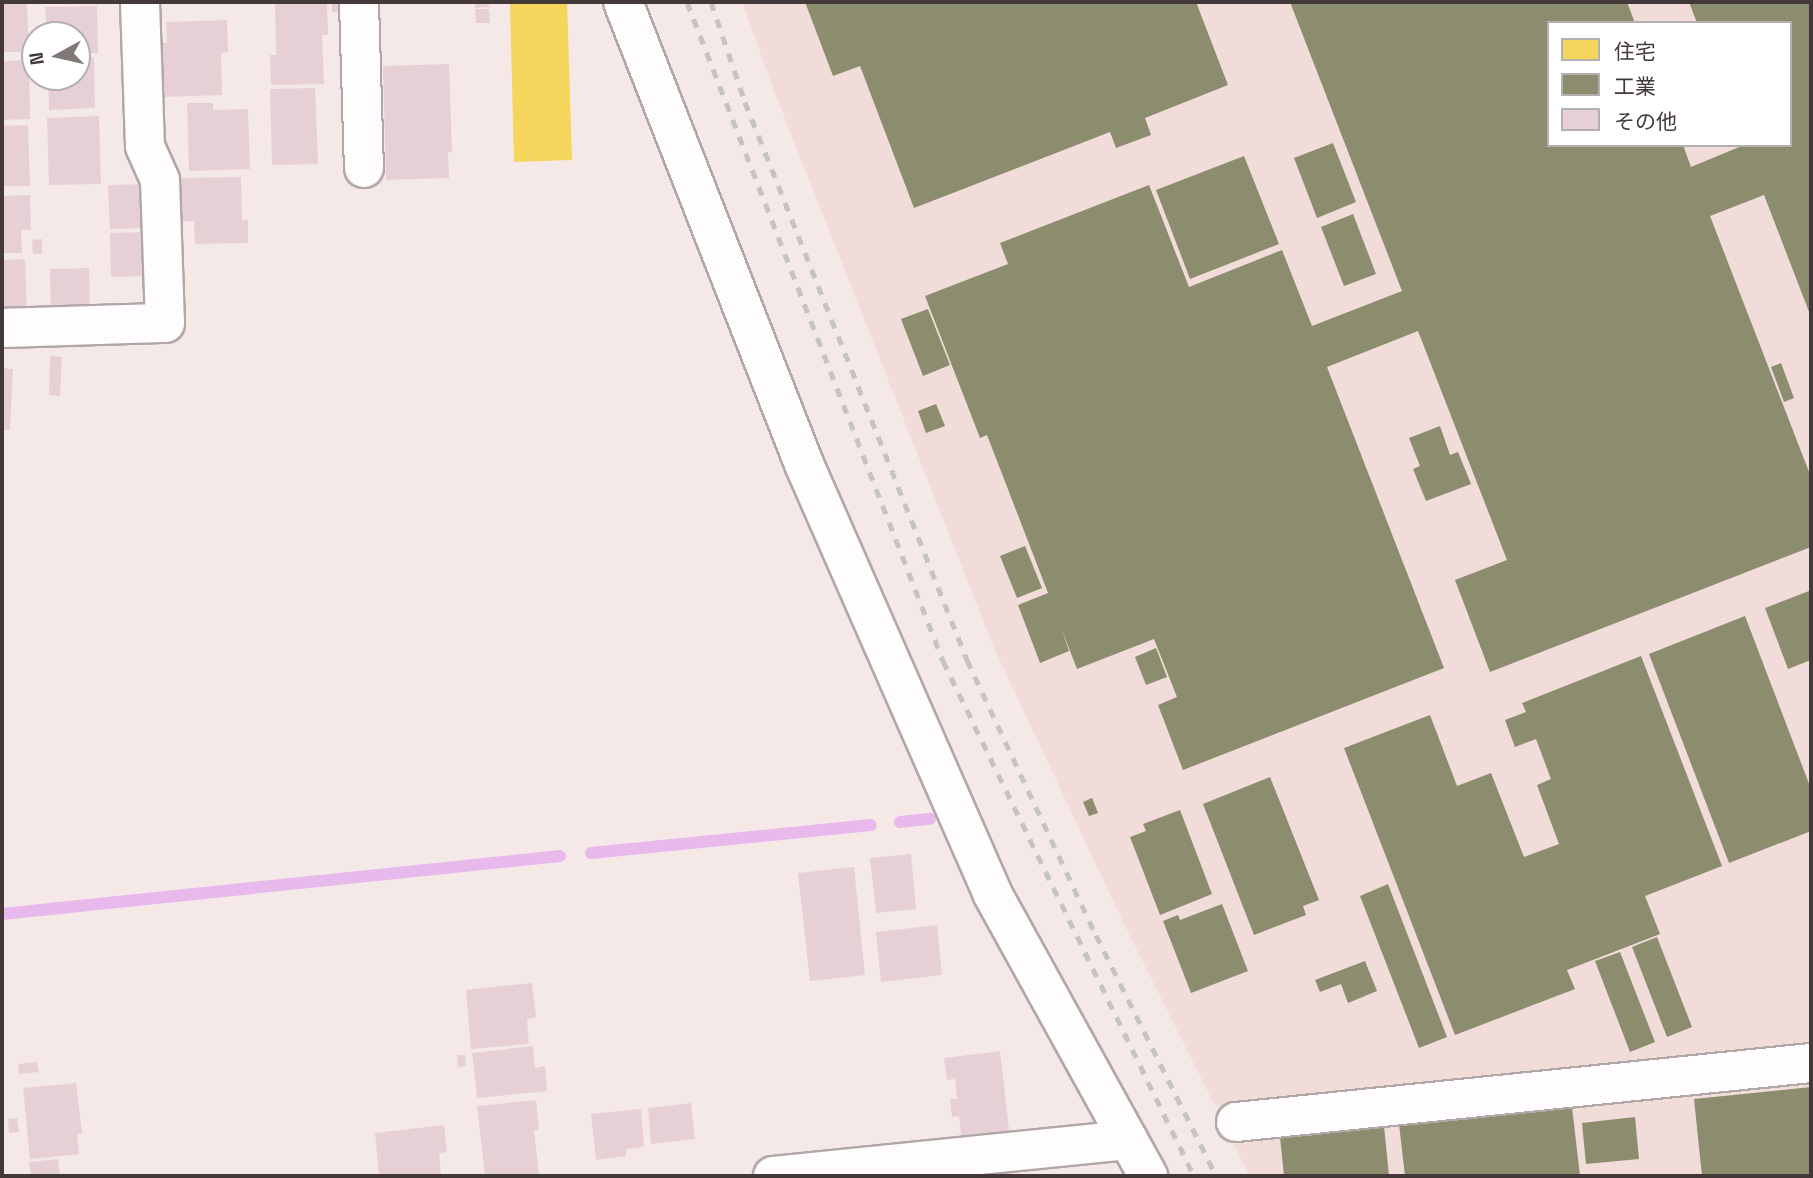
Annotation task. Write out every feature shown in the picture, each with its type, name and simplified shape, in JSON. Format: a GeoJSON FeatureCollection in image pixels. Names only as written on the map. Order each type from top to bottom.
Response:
{"type":"FeatureCollection","features":[{"type":"Feature","properties":{"kind":"street"},"geometry":{"type":"LineString","coordinates":[[2,328],[165,323],[160,180],[145,146],[140,2]]}},
{"type":"Feature","properties":{"kind":"street"},"geometry":{"type":"LineString","coordinates":[[359,2],[364,168]]}},
{"type":"Feature","properties":{"kind":"street"},"geometry":{"type":"LineString","coordinates":[[623,2],[804,464],[992,893],[1148,1176]]}},
{"type":"Feature","properties":{"kind":"street"},"geometry":{"type":"LineString","coordinates":[[1236,1122],[1811,1063]]}},
{"type":"Feature","properties":{"kind":"street"},"geometry":{"type":"LineString","coordinates":[[773,1176],[1128,1140]]}},
{"type":"Feature","properties":{"kind":"shaded area"},"geometry":{"type":"Polygon","coordinates":[[[742,2],[1811,2],[1811,1045],[1215,1106],[1123,922],[994,648],[774,91],[742,2]]]}},
{"type":"Feature","properties":{"kind":"shaded area"},"geometry":{"type":"Polygon","coordinates":[[[1811,1082],[1811,1176],[1250,1176],[1232,1141],[1811,1082]]]}},
{"type":"Feature","properties":{"kind":"building: 住宅"},"geometry":{"type":"Polygon","coordinates":[[[510,2],[567,2],[572,160],[514,162],[510,2]]]}},
{"type":"Feature","properties":{"kind":"building: 工業"},"geometry":{"type":"Polygon","coordinates":[[[805,2],[1196,2],[1228,85],[1145,118],[1151,135],[1116,148],[1110,132],[914,208],[860,66],[833,76],[805,2]]]}},
{"type":"Feature","properties":{"kind":"building: 工業"},"geometry":{"type":"Polygon","coordinates":[[[1290,2],[1627,2],[1634,21],[1547,21],[1547,147],[1684,147],[1691,167],[1739,147],[1792,147],[1792,21],[1696,21],[1689,2],[1811,2],[1811,317],[1764,195],[1710,216],[1811,477],[1811,547],[1490,672],[1455,580],[1507,560],[1418,331],[1327,367],[1444,668],[1183,770],[1158,705],[1177,697],[1154,639],[1077,669],[1061,628],[1069,651],[1040,663],[1018,605],[1048,593],[987,435],[980,438],[925,296],[1008,264],[1000,243],[1149,185],[1189,287],[1282,250],[1312,326],[1402,291],[1290,2]]]}},
{"type":"Feature","properties":{"kind":"building: 工業"},"geometry":{"type":"Polygon","coordinates":[[[1333,143],[1356,202],[1317,218],[1294,158],[1333,143]]]}},
{"type":"Feature","properties":{"kind":"building: 工業"},"geometry":{"type":"Polygon","coordinates":[[[1244,156],[1279,244],[1190,279],[1156,190],[1244,156]]]}},
{"type":"Feature","properties":{"kind":"building: 工業"},"geometry":{"type":"Polygon","coordinates":[[[1353,214],[1376,274],[1344,286],[1321,227],[1353,214]]]}},
{"type":"Feature","properties":{"kind":"building: 工業"},"geometry":{"type":"Polygon","coordinates":[[[928,309],[950,365],[923,376],[901,319],[928,309]]]}},
{"type":"Feature","properties":{"kind":"building: 工業"},"geometry":{"type":"Polygon","coordinates":[[[1781,363],[1794,398],[1784,402],[1771,367],[1781,363]]]}},
{"type":"Feature","properties":{"kind":"building: 工業"},"geometry":{"type":"Polygon","coordinates":[[[936,404],[945,426],[926,433],[918,411],[936,404]]]}},
{"type":"Feature","properties":{"kind":"building: 工業"},"geometry":{"type":"Polygon","coordinates":[[[1440,426],[1450,455],[1458,452],[1471,484],[1426,501],[1413,469],[1420,466],[1409,438],[1440,426]]]}},
{"type":"Feature","properties":{"kind":"building: 工業"},"geometry":{"type":"Polygon","coordinates":[[[1025,546],[1042,588],[1017,598],[1000,556],[1025,546]]]}},
{"type":"Feature","properties":{"kind":"building: 工業"},"geometry":{"type":"Polygon","coordinates":[[[1809,591],[1811,660],[1788,669],[1765,608],[1809,591]]]}},
{"type":"Feature","properties":{"kind":"building: 工業"},"geometry":{"type":"Polygon","coordinates":[[[1745,616],[1811,789],[1811,831],[1729,863],[1649,654],[1745,616]]]}},
{"type":"Feature","properties":{"kind":"building: 工業"},"geometry":{"type":"Polygon","coordinates":[[[1156,648],[1167,677],[1146,685],[1135,657],[1156,648]]]}},
{"type":"Feature","properties":{"kind":"building: 工業"},"geometry":{"type":"Polygon","coordinates":[[[1641,656],[1722,866],[1645,896],[1660,934],[1567,970],[1575,989],[1455,1035],[1344,748],[1430,715],[1457,786],[1491,773],[1524,857],[1559,844],[1537,785],[1551,779],[1536,739],[1515,747],[1505,720],[1526,712],[1522,703],[1641,656]]]}},
{"type":"Feature","properties":{"kind":"building: 工業"},"geometry":{"type":"Polygon","coordinates":[[[1270,777],[1319,900],[1303,906],[1306,915],[1254,935],[1203,804],[1270,777]]]}},
{"type":"Feature","properties":{"kind":"building: 工業"},"geometry":{"type":"Polygon","coordinates":[[[1092,798],[1098,813],[1089,816],[1083,802],[1092,798]]]}},
{"type":"Feature","properties":{"kind":"building: 工業"},"geometry":{"type":"Polygon","coordinates":[[[1180,810],[1212,894],[1160,915],[1130,837],[1146,831],[1143,824],[1180,810]]]}},
{"type":"Feature","properties":{"kind":"building: 工業"},"geometry":{"type":"Polygon","coordinates":[[[1388,884],[1447,1037],[1419,1048],[1360,896],[1388,884]]]}},
{"type":"Feature","properties":{"kind":"building: 工業"},"geometry":{"type":"Polygon","coordinates":[[[1222,904],[1248,971],[1191,993],[1163,921],[1178,915],[1180,920],[1222,904]]]}},
{"type":"Feature","properties":{"kind":"building: 工業"},"geometry":{"type":"Polygon","coordinates":[[[1657,937],[1692,1027],[1667,1037],[1632,947],[1657,937]]]}},
{"type":"Feature","properties":{"kind":"building: 工業"},"geometry":{"type":"Polygon","coordinates":[[[1620,952],[1655,1042],[1630,1052],[1595,961],[1620,952]]]}},
{"type":"Feature","properties":{"kind":"building: 工業"},"geometry":{"type":"Polygon","coordinates":[[[1365,961],[1377,991],[1348,1003],[1341,984],[1320,992],[1315,980],[1365,961]]]}},
{"type":"Feature","properties":{"kind":"building: 工業"},"geometry":{"type":"Polygon","coordinates":[[[1811,1087],[1811,1176],[1702,1176],[1694,1099],[1811,1087]]]}},
{"type":"Feature","properties":{"kind":"building: 工業"},"geometry":{"type":"Polygon","coordinates":[[[1572,1107],[1580,1176],[1405,1176],[1399,1124],[1572,1107]]]}},
{"type":"Feature","properties":{"kind":"building: 工業"},"geometry":{"type":"Polygon","coordinates":[[[1635,1117],[1639,1159],[1586,1164],[1582,1123],[1635,1117]]]}},
{"type":"Feature","properties":{"kind":"building: 工業"},"geometry":{"type":"Polygon","coordinates":[[[1384,1126],[1389,1176],[1284,1176],[1280,1137],[1384,1126]]]}},
{"type":"Feature","properties":{"kind":"building: その他"},"geometry":{"type":"Polygon","coordinates":[[[275,2],[327,2],[328,35],[322,35],[324,84],[271,85],[270,55],[276,55],[275,2]]]}},
{"type":"Feature","properties":{"kind":"building: その他"},"geometry":{"type":"Polygon","coordinates":[[[332,2],[347,2],[347,12],[332,12],[332,2]]]}},
{"type":"Feature","properties":{"kind":"building: その他"},"geometry":{"type":"Polygon","coordinates":[[[475,2],[489,2],[489,7],[475,8],[475,2]]]}},
{"type":"Feature","properties":{"kind":"building: その他"},"geometry":{"type":"Polygon","coordinates":[[[2,4],[27,4],[28,21],[21,21],[21,52],[2,52],[2,4]]]}},
{"type":"Feature","properties":{"kind":"building: その他"},"geometry":{"type":"Polygon","coordinates":[[[97,6],[98,53],[91,53],[91,21],[46,21],[45,7],[97,6]]]}},
{"type":"Feature","properties":{"kind":"building: その他"},"geometry":{"type":"Polygon","coordinates":[[[475,9],[489,9],[490,23],[476,23],[475,9]]]}},
{"type":"Feature","properties":{"kind":"building: その他"},"geometry":{"type":"Polygon","coordinates":[[[227,20],[228,52],[221,53],[222,95],[161,97],[159,43],[167,43],[166,22],[227,20]]]}},
{"type":"Feature","properties":{"kind":"building: その他"},"geometry":{"type":"Polygon","coordinates":[[[91,57],[94,57],[95,108],[49,110],[48,91],[91,91],[91,57]]]}},
{"type":"Feature","properties":{"kind":"building: その他"},"geometry":{"type":"Polygon","coordinates":[[[21,60],[21,91],[30,91],[30,119],[2,120],[2,61],[21,60]]]}},
{"type":"Feature","properties":{"kind":"building: その他"},"geometry":{"type":"Polygon","coordinates":[[[449,64],[452,152],[448,152],[449,178],[386,180],[383,66],[449,64]]]}},
{"type":"Feature","properties":{"kind":"building: その他"},"geometry":{"type":"Polygon","coordinates":[[[315,88],[318,164],[272,165],[270,89],[315,88]]]}},
{"type":"Feature","properties":{"kind":"building: その他"},"geometry":{"type":"Polygon","coordinates":[[[187,103],[213,103],[213,110],[248,109],[250,169],[189,171],[187,103]]]}},
{"type":"Feature","properties":{"kind":"building: その他"},"geometry":{"type":"Polygon","coordinates":[[[99,116],[101,184],[49,185],[47,118],[99,116]]]}},
{"type":"Feature","properties":{"kind":"building: その他"},"geometry":{"type":"Polygon","coordinates":[[[28,125],[30,186],[2,186],[2,126],[28,125]]]}},
{"type":"Feature","properties":{"kind":"building: その他"},"geometry":{"type":"Polygon","coordinates":[[[241,177],[242,220],[248,220],[248,243],[195,244],[194,221],[178,222],[177,178],[241,177]]]}},
{"type":"Feature","properties":{"kind":"building: その他"},"geometry":{"type":"Polygon","coordinates":[[[145,184],[145,228],[110,229],[108,185],[145,184]]]}},
{"type":"Feature","properties":{"kind":"building: その他"},"geometry":{"type":"Polygon","coordinates":[[[30,195],[31,230],[21,230],[22,253],[2,253],[2,196],[30,195]]]}},
{"type":"Feature","properties":{"kind":"building: その他"},"geometry":{"type":"Polygon","coordinates":[[[146,232],[147,276],[111,277],[110,233],[146,232]]]}},
{"type":"Feature","properties":{"kind":"building: その他"},"geometry":{"type":"Polygon","coordinates":[[[42,239],[42,254],[33,254],[32,240],[42,239]]]}},
{"type":"Feature","properties":{"kind":"building: その他"},"geometry":{"type":"Polygon","coordinates":[[[25,259],[27,312],[2,313],[2,260],[25,259]]]}},
{"type":"Feature","properties":{"kind":"building: その他"},"geometry":{"type":"Polygon","coordinates":[[[89,268],[90,316],[51,317],[50,269],[89,268]]]}},
{"type":"Feature","properties":{"kind":"building: その他"},"geometry":{"type":"Polygon","coordinates":[[[50,356],[62,357],[60,396],[49,395],[50,356]]]}},
{"type":"Feature","properties":{"kind":"building: その他"},"geometry":{"type":"Polygon","coordinates":[[[2,368],[13,369],[10,430],[2,430],[2,368]]]}},
{"type":"Feature","properties":{"kind":"building: その他"},"geometry":{"type":"Polygon","coordinates":[[[911,854],[916,909],[876,913],[870,858],[911,854]]]}},
{"type":"Feature","properties":{"kind":"building: その他"},"geometry":{"type":"Polygon","coordinates":[[[854,867],[865,975],[810,981],[798,873],[854,867]]]}},
{"type":"Feature","properties":{"kind":"building: その他"},"geometry":{"type":"Polygon","coordinates":[[[937,925],[942,975],[881,982],[876,932],[937,925]]]}},
{"type":"Feature","properties":{"kind":"building: その他"},"geometry":{"type":"Polygon","coordinates":[[[532,983],[536,1017],[527,1019],[529,1044],[471,1049],[466,990],[532,983]]]}},
{"type":"Feature","properties":{"kind":"building: その他"},"geometry":{"type":"Polygon","coordinates":[[[533,1046],[535,1068],[545,1066],[547,1091],[477,1098],[472,1053],[533,1046]]]}},
{"type":"Feature","properties":{"kind":"building: その他"},"geometry":{"type":"Polygon","coordinates":[[[1000,1051],[1010,1138],[962,1143],[959,1116],[952,1117],[950,1099],[957,1099],[955,1079],[947,1080],[944,1058],[1000,1051]]]}},
{"type":"Feature","properties":{"kind":"building: その他"},"geometry":{"type":"Polygon","coordinates":[[[457,1055],[465,1055],[466,1066],[458,1067],[457,1055]]]}},
{"type":"Feature","properties":{"kind":"building: その他"},"geometry":{"type":"Polygon","coordinates":[[[37,1062],[39,1072],[19,1074],[18,1064],[37,1062]]]}},
{"type":"Feature","properties":{"kind":"building: その他"},"geometry":{"type":"Polygon","coordinates":[[[76,1083],[82,1134],[77,1134],[79,1154],[30,1159],[23,1088],[76,1083]]]}},
{"type":"Feature","properties":{"kind":"building: その他"},"geometry":{"type":"Polygon","coordinates":[[[536,1100],[539,1130],[534,1130],[539,1176],[485,1176],[477,1106],[536,1100]]]}},
{"type":"Feature","properties":{"kind":"building: その他"},"geometry":{"type":"Polygon","coordinates":[[[691,1103],[695,1139],[651,1144],[648,1108],[691,1103]]]}},
{"type":"Feature","properties":{"kind":"building: その他"},"geometry":{"type":"Polygon","coordinates":[[[641,1109],[644,1147],[626,1149],[626,1156],[596,1160],[591,1114],[641,1109]]]}},
{"type":"Feature","properties":{"kind":"building: その他"},"geometry":{"type":"Polygon","coordinates":[[[17,1118],[19,1132],[9,1133],[8,1119],[17,1118]]]}},
{"type":"Feature","properties":{"kind":"building: その他"},"geometry":{"type":"Polygon","coordinates":[[[444,1125],[447,1152],[439,1153],[441,1176],[379,1176],[375,1133],[444,1125]]]}},
{"type":"Feature","properties":{"kind":"building: その他"},"geometry":{"type":"Polygon","coordinates":[[[58,1159],[60,1176],[31,1176],[29,1162],[58,1159]]]}},
{"type":"Feature","properties":{"kind":"waterway"},"geometry":{"type":"LineString","coordinates":[[900,822],[930,819]]}},
{"type":"Feature","properties":{"kind":"waterway"},"geometry":{"type":"LineString","coordinates":[[591,853],[871,825]]}},
{"type":"Feature","properties":{"kind":"waterway"},"geometry":{"type":"LineString","coordinates":[[2,914],[560,856]]}},
{"type":"Feature","properties":{"kind":"railway"},"geometry":{"type":"LineString","coordinates":[[687,2],[943,661],[1194,1176]]}},
{"type":"Feature","properties":{"kind":"railway"},"geometry":{"type":"LineString","coordinates":[[711,2],[745,102],[967,660],[1096,935],[1216,1176]]}}]}
